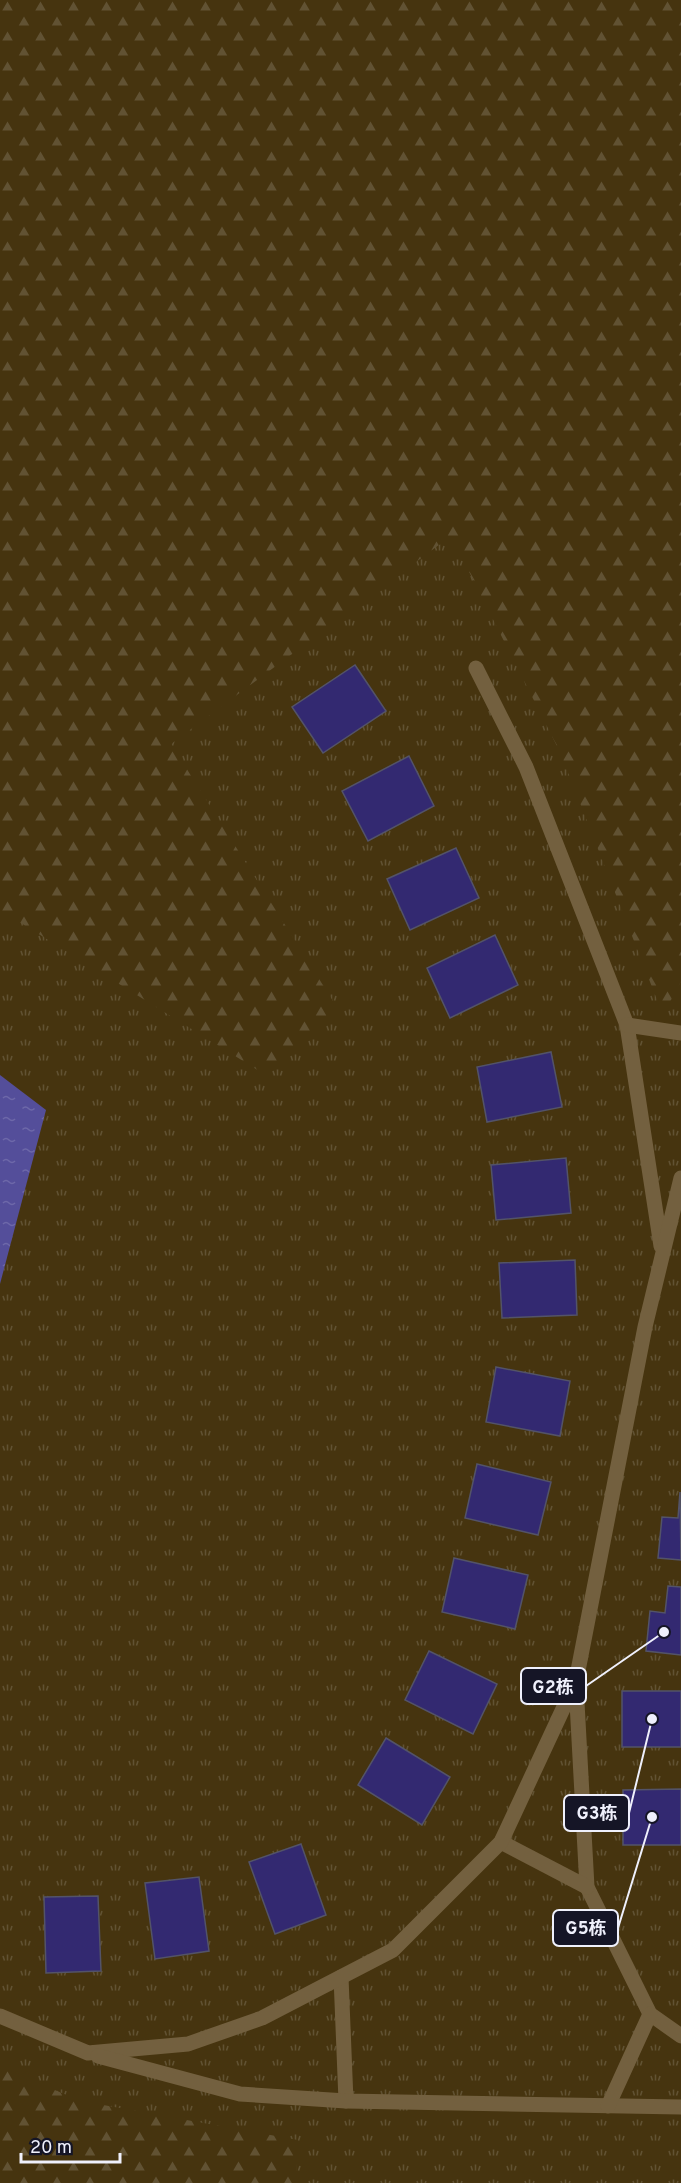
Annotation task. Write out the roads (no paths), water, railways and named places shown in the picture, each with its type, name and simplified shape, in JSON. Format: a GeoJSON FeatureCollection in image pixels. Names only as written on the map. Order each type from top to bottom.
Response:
{"type":"FeatureCollection","features":[{"type":"Feature","properties":{"kind":"street"},"geometry":{"type":"LineString","coordinates":[[476,668],[526,767],[627,1025],[663,1254]]}},
{"type":"Feature","properties":{"kind":"street"},"geometry":{"type":"LineString","coordinates":[[627,1025],[681,1033]]}},
{"type":"Feature","properties":{"kind":"street"},"geometry":{"type":"LineString","coordinates":[[88,2053],[188,2044],[262,2018],[393,1950],[501,1842],[576,1681],[645,1327],[681,1178]]}},
{"type":"Feature","properties":{"kind":"street"},"geometry":{"type":"LineString","coordinates":[[576,1681],[587,1887],[650,2014],[681,2036]]}},
{"type":"Feature","properties":{"kind":"street"},"geometry":{"type":"LineString","coordinates":[[501,1842],[587,1887]]}},
{"type":"Feature","properties":{"kind":"street"},"geometry":{"type":"LineString","coordinates":[[341,1977],[346,2101]]}},
{"type":"Feature","properties":{"kind":"street"},"geometry":{"type":"LineString","coordinates":[[608,2106],[650,2014]]}},
{"type":"Feature","properties":{"kind":"street"},"geometry":{"type":"LineString","coordinates":[[0,2016],[88,2053],[240,2094],[346,2101],[681,2107]]}},
{"type":"Feature","properties":{"kind":"water"},"geometry":{"type":"Polygon","coordinates":[[[0,1075],[46,1110],[0,1284],[0,1075]]]}},
{"type":"Feature","properties":{"kind":"place","name":"G2栋"},"geometry":{"type":"Point","coordinates":[664,1632]}},
{"type":"Feature","properties":{"kind":"place","name":"G3栋"},"geometry":{"type":"Point","coordinates":[652,1719]}},
{"type":"Feature","properties":{"kind":"place","name":"G5栋"},"geometry":{"type":"Point","coordinates":[652,1817]}}]}
